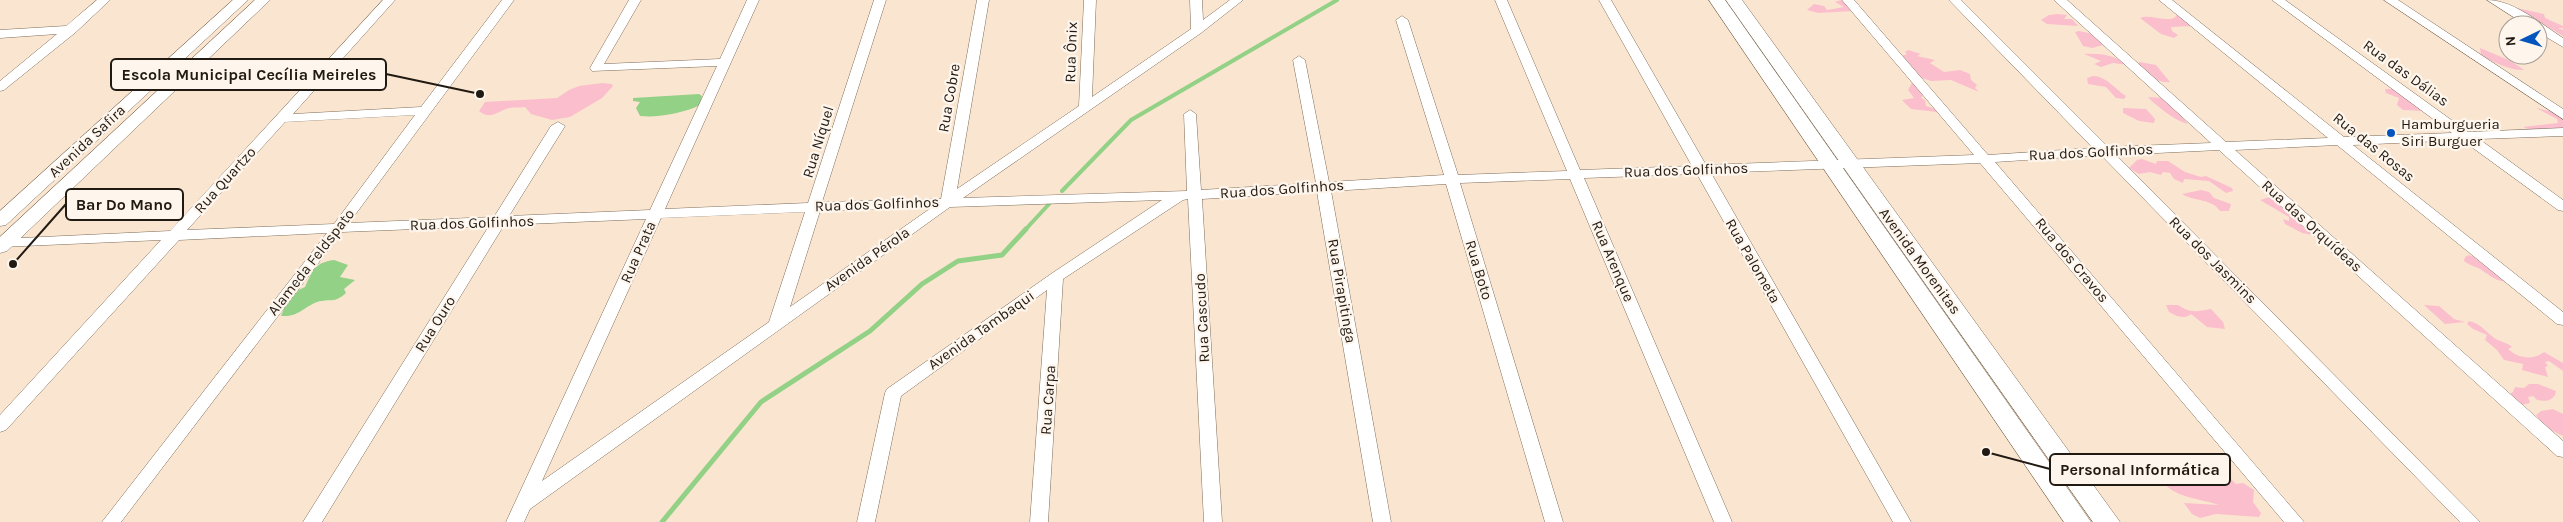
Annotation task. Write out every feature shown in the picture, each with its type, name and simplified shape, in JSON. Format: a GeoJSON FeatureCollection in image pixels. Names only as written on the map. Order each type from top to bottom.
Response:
{"type":"FeatureCollection","features":[{"type":"Feature","properties":{"kind":"main road","name":"Avenida Morenitas"},"geometry":{"type":"LineString","coordinates":[[1717,0],[2107,522]]}},
{"type":"Feature","properties":{"kind":"main road","name":"Avenida Morenitas"},"geometry":{"type":"LineString","coordinates":[[1734,0],[2078,522]]}},
{"type":"Feature","properties":{"kind":"street"},"geometry":{"type":"LineString","coordinates":[[0,88],[104,0]]}},
{"type":"Feature","properties":{"kind":"street","name":"Avenida Safira"},"geometry":{"type":"LineString","coordinates":[[0,221],[241,0]]}},
{"type":"Feature","properties":{"kind":"street","name":"Avenida Safira"},"geometry":{"type":"LineString","coordinates":[[1,245],[263,0]]}},
{"type":"Feature","properties":{"kind":"street","name":"Rua Quartzo"},"geometry":{"type":"LineString","coordinates":[[0,426],[389,0]]}},
{"type":"Feature","properties":{"kind":"street","name":"Alameda Feldspato"},"geometry":{"type":"LineString","coordinates":[[111,522],[427,111],[508,0]]}},
{"type":"Feature","properties":{"kind":"street"},"geometry":{"type":"LineString","coordinates":[[635,0],[596,68],[724,62]]}},
{"type":"Feature","properties":{"kind":"street","name":"Rua Prata"},"geometry":{"type":"LineString","coordinates":[[515,522],[753,0]]}},
{"type":"Feature","properties":{"kind":"street","name":"Rua Níquel"},"geometry":{"type":"LineString","coordinates":[[777,322],[880,0]]}},
{"type":"Feature","properties":{"kind":"street","name":"Rua Cobre"},"geometry":{"type":"LineString","coordinates":[[948,202],[983,0]]}},
{"type":"Feature","properties":{"kind":"street","name":"Rua Ônix"},"geometry":{"type":"LineString","coordinates":[[1086,106],[1090,0]]}},
{"type":"Feature","properties":{"kind":"street"},"geometry":{"type":"LineString","coordinates":[[1196,0],[1197,30]]}},
{"type":"Feature","properties":{"kind":"street","name":"Avenida Pérola"},"geometry":{"type":"LineString","coordinates":[[524,504],[777,322],[1197,30],[1237,0]]}},
{"type":"Feature","properties":{"kind":"street","name":"Rua Arenque"},"geometry":{"type":"LineString","coordinates":[[1501,0],[1724,522]]}},
{"type":"Feature","properties":{"kind":"street","name":"Rua Palometa"},"geometry":{"type":"LineString","coordinates":[[1605,0],[1902,522]]}},
{"type":"Feature","properties":{"kind":"street","name":"Rua dos Cravos"},"geometry":{"type":"LineString","coordinates":[[1848,0],[2295,522]]}},
{"type":"Feature","properties":{"kind":"street","name":"Rua dos Jasmins"},"geometry":{"type":"LineString","coordinates":[[1954,0],[2471,522]]}},
{"type":"Feature","properties":{"kind":"street","name":"Rua das Orquídeas"},"geometry":{"type":"LineString","coordinates":[[2060,0],[2563,451]]}},
{"type":"Feature","properties":{"kind":"street","name":"Rua das Rosas"},"geometry":{"type":"LineString","coordinates":[[2165,0],[2563,320]]}},
{"type":"Feature","properties":{"kind":"street","name":"Rua das Dálias"},"geometry":{"type":"LineString","coordinates":[[2278,0],[2563,207]]}},
{"type":"Feature","properties":{"kind":"street"},"geometry":{"type":"LineString","coordinates":[[2390,0],[2563,115]]}},
{"type":"Feature","properties":{"kind":"street"},"geometry":{"type":"LineString","coordinates":[[2493,0],[2518,15]]}},
{"type":"Feature","properties":{"kind":"street","name":"Rua Boto"},"geometry":{"type":"LineString","coordinates":[[1402,20],[1452,179],[1554,522]]}},
{"type":"Feature","properties":{"kind":"street"},"geometry":{"type":"LineString","coordinates":[[0,34],[72,29]]}},
{"type":"Feature","properties":{"kind":"street"},"geometry":{"type":"LineString","coordinates":[[2548,34],[2563,43]]}},
{"type":"Feature","properties":{"kind":"street","name":"Rua Pirapitinga"},"geometry":{"type":"LineString","coordinates":[[1298,60],[1324,186],[1382,522]]}},
{"type":"Feature","properties":{"kind":"street"},"geometry":{"type":"LineString","coordinates":[[170,65],[195,63]]}},
{"type":"Feature","properties":{"kind":"street"},"geometry":{"type":"LineString","coordinates":[[281,118],[427,111]]}},
{"type":"Feature","properties":{"kind":"street","name":"Rua Cascudo"},"geometry":{"type":"LineString","coordinates":[[1190,114],[1188,195],[1213,522]]}},
{"type":"Feature","properties":{"kind":"street","name":"Rua Ouro"},"geometry":{"type":"LineString","coordinates":[[312,522],[558,126]]}},
{"type":"Feature","properties":{"kind":"street","name":"Rua dos Golfinhos"},"geometry":{"type":"LineString","coordinates":[[1,245],[815,207],[1188,195],[1452,179],[1986,159],[2105,151],[2563,132]]}},
{"type":"Feature","properties":{"kind":"street","name":"Avenida Tambaqui"},"geometry":{"type":"LineString","coordinates":[[866,522],[893,393],[1056,277],[1188,195]]}},
{"type":"Feature","properties":{"kind":"street","name":"Rua Carpa"},"geometry":{"type":"LineString","coordinates":[[1040,522],[1056,277]]}},
{"type":"Feature","properties":{"kind":"shaded area"},"geometry":{"type":"Polygon","coordinates":[[[1841,0],[1848,2],[1853,11],[1818,13],[1807,10],[1814,4],[1824,6],[1827,10],[1844,7],[1835,2],[1841,0]]]}},
{"type":"Feature","properties":{"kind":"shaded area"},"geometry":{"type":"Polygon","coordinates":[[[2516,8],[2544,15],[2528,15],[2516,8]]]}},
{"type":"Feature","properties":{"kind":"shaded area"},"geometry":{"type":"Polygon","coordinates":[[[2049,15],[2067,15],[2064,19],[2072,19],[2078,26],[2047,24],[2041,20],[2049,15]]]}},
{"type":"Feature","properties":{"kind":"shaded area"},"geometry":{"type":"Polygon","coordinates":[[[2177,15],[2192,26],[2171,27],[2172,31],[2178,35],[2174,38],[2161,34],[2140,18],[2170,19],[2177,15]]]}},
{"type":"Feature","properties":{"kind":"shaded area"},"geometry":{"type":"Polygon","coordinates":[[[2548,19],[2563,26],[2563,28],[2558,28],[2563,30],[2563,36],[2548,27],[2548,19]]]}},
{"type":"Feature","properties":{"kind":"shaded area"},"geometry":{"type":"Polygon","coordinates":[[[2079,31],[2096,36],[2103,45],[2092,48],[2083,46],[2075,32],[2079,31]]]}},
{"type":"Feature","properties":{"kind":"shaded area"},"geometry":{"type":"Polygon","coordinates":[[[2480,48],[2498,56],[2498,63],[2491,60],[2481,55],[2480,48]]]}},
{"type":"Feature","properties":{"kind":"shaded area"},"geometry":{"type":"Polygon","coordinates":[[[1908,50],[1921,54],[1917,56],[1935,60],[1930,63],[1944,72],[1960,70],[1970,74],[1971,80],[1977,85],[1975,88],[1979,92],[1951,80],[1931,81],[1919,77],[1902,56],[1907,54],[1905,52],[1908,50]]]}},
{"type":"Feature","properties":{"kind":"shaded area"},"geometry":{"type":"Polygon","coordinates":[[[2084,54],[2107,55],[2128,65],[2113,63],[2101,67],[2094,64],[2101,61],[2084,54]]]}},
{"type":"Feature","properties":{"kind":"shaded area"},"geometry":{"type":"Polygon","coordinates":[[[2140,62],[2156,65],[2170,82],[2160,81],[2152,77],[2137,64],[2140,62]]]}},
{"type":"Feature","properties":{"kind":"shaded area"},"geometry":{"type":"Polygon","coordinates":[[[2502,65],[2517,65],[2524,70],[2519,70],[2502,65]]]}},
{"type":"Feature","properties":{"kind":"shaded area"},"geometry":{"type":"Polygon","coordinates":[[[2093,76],[2102,78],[2110,83],[2126,96],[2124,99],[2116,98],[2106,87],[2088,84],[2087,78],[2093,76]]]}},
{"type":"Feature","properties":{"kind":"shaded area"},"geometry":{"type":"Polygon","coordinates":[[[602,83],[612,84],[613,86],[602,98],[570,117],[552,120],[531,114],[525,107],[509,108],[491,115],[483,114],[479,111],[485,102],[557,98],[579,86],[602,83]]]}},
{"type":"Feature","properties":{"kind":"shaded area"},"geometry":{"type":"Polygon","coordinates":[[[1912,83],[1918,86],[1923,95],[1921,98],[1925,100],[1926,106],[1940,110],[1937,112],[1911,109],[1902,100],[1914,98],[1908,90],[1912,83]]]}},
{"type":"Feature","properties":{"kind":"shaded area"},"geometry":{"type":"Polygon","coordinates":[[[2385,89],[2394,89],[2424,111],[2403,110],[2397,105],[2399,98],[2386,93],[2385,89]]]}},
{"type":"Feature","properties":{"kind":"shaded area"},"geometry":{"type":"Polygon","coordinates":[[[699,94],[702,96],[700,105],[663,116],[640,116],[636,108],[640,102],[633,101],[633,98],[699,94]]]}},
{"type":"Feature","properties":{"kind":"shaded area"},"geometry":{"type":"Polygon","coordinates":[[[2148,97],[2165,98],[2188,124],[2167,113],[2148,97]]]}},
{"type":"Feature","properties":{"kind":"shaded area"},"geometry":{"type":"Polygon","coordinates":[[[2123,108],[2146,109],[2155,119],[2154,123],[2139,121],[2123,113],[2123,108]]]}},
{"type":"Feature","properties":{"kind":"shaded area"},"geometry":{"type":"Polygon","coordinates":[[[2536,108],[2563,114],[2563,132],[2532,131],[2523,127],[2558,123],[2557,119],[2536,108]]]}},
{"type":"Feature","properties":{"kind":"shaded area"},"geometry":{"type":"Polygon","coordinates":[[[2142,159],[2156,164],[2157,161],[2168,161],[2185,172],[2201,177],[2206,176],[2232,188],[2233,191],[2226,193],[2209,181],[2184,179],[2183,183],[2174,179],[2170,173],[2163,172],[2161,175],[2150,172],[2139,174],[2129,168],[2137,160],[2142,159]]]}},
{"type":"Feature","properties":{"kind":"shaded area"},"geometry":{"type":"Polygon","coordinates":[[[2201,190],[2209,192],[2214,198],[2231,204],[2229,211],[2220,211],[2213,204],[2182,194],[2201,190]]]}},
{"type":"Feature","properties":{"kind":"shaded area"},"geometry":{"type":"Polygon","coordinates":[[[2270,197],[2280,200],[2304,228],[2318,236],[2302,233],[2285,224],[2283,219],[2289,221],[2289,217],[2260,200],[2270,197]]]}},
{"type":"Feature","properties":{"kind":"shaded area"},"geometry":{"type":"Polygon","coordinates":[[[2469,255],[2478,258],[2511,282],[2497,279],[2464,261],[2465,257],[2469,255]]]}},
{"type":"Feature","properties":{"kind":"shaded area"},"geometry":{"type":"Polygon","coordinates":[[[334,260],[348,265],[340,277],[355,280],[344,289],[346,293],[335,300],[312,304],[296,314],[281,316],[290,294],[305,287],[312,272],[318,265],[334,260]]]}},
{"type":"Feature","properties":{"kind":"shaded area"},"geometry":{"type":"Polygon","coordinates":[[[2166,305],[2178,305],[2187,310],[2194,311],[2211,309],[2223,322],[2225,329],[2207,327],[2191,314],[2183,317],[2174,315],[2169,312],[2166,305]]]}},
{"type":"Feature","properties":{"kind":"shaded area"},"geometry":{"type":"Polygon","coordinates":[[[2424,305],[2439,306],[2454,319],[2465,322],[2445,324],[2424,305]]]}},
{"type":"Feature","properties":{"kind":"shaded area"},"geometry":{"type":"Polygon","coordinates":[[[2469,321],[2479,326],[2495,339],[2510,345],[2512,347],[2508,349],[2516,355],[2535,357],[2544,352],[2563,363],[2563,371],[2549,361],[2545,362],[2548,366],[2545,367],[2548,377],[2522,370],[2523,364],[2504,360],[2497,350],[2485,340],[2487,335],[2473,329],[2467,324],[2469,321]]]}},
{"type":"Feature","properties":{"kind":"shaded area"},"geometry":{"type":"Polygon","coordinates":[[[2529,384],[2538,384],[2556,391],[2555,395],[2545,401],[2537,400],[2533,396],[2528,397],[2530,403],[2521,405],[2508,395],[2513,392],[2515,387],[2524,388],[2529,384]]]}},
{"type":"Feature","properties":{"kind":"shaded area"},"geometry":{"type":"Polygon","coordinates":[[[2553,409],[2563,414],[2563,436],[2541,425],[2536,415],[2541,411],[2553,409]]]}},
{"type":"Feature","properties":{"kind":"shaded area"},"geometry":{"type":"Polygon","coordinates":[[[2215,468],[2222,470],[2236,484],[2243,483],[2254,490],[2253,502],[2261,513],[2259,517],[2216,514],[2200,518],[2192,514],[2184,503],[2219,505],[2184,496],[2168,488],[2159,474],[2191,472],[2200,475],[2200,471],[2215,468]]]}},
{"type":"Feature","properties":{"kind":"waterway"},"geometry":{"type":"LineString","coordinates":[[1062,191],[1131,120],[1337,0]]}},
{"type":"Feature","properties":{"kind":"waterway"},"geometry":{"type":"LineString","coordinates":[[1025,230],[1050,203]]}},
{"type":"Feature","properties":{"kind":"waterway"},"geometry":{"type":"LineString","coordinates":[[662,522],[761,402],[870,331],[922,284],[958,261],[1002,255],[1026,229]]}},
{"type":"Feature","properties":{"kind":"place","name":"Escola Municipal Cecília Meireles"},"geometry":{"type":"Point","coordinates":[480,94]}},
{"type":"Feature","properties":{"kind":"place","name":"Hamburgueria Siri Burguer"},"geometry":{"type":"Point","coordinates":[2391,133]}},
{"type":"Feature","properties":{"kind":"place","name":"Bar Do Mano"},"geometry":{"type":"Point","coordinates":[13,264]}},
{"type":"Feature","properties":{"kind":"place","name":"Personal Informática"},"geometry":{"type":"Point","coordinates":[1986,452]}}]}
